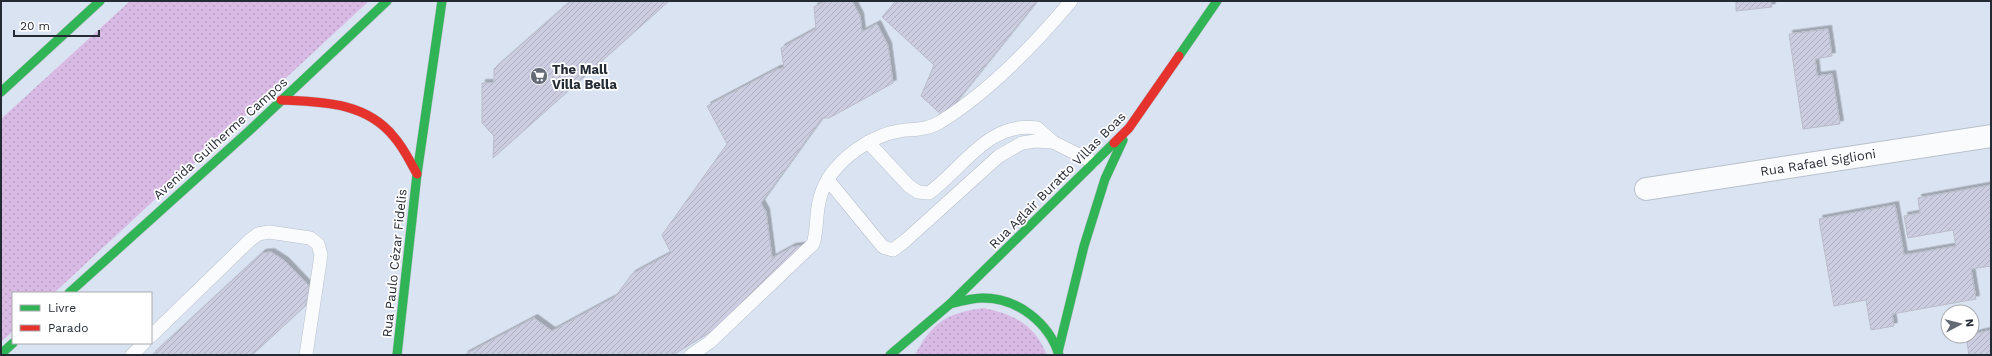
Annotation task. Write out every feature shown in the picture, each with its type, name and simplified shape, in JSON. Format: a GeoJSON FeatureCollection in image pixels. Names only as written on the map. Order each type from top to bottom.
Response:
{"type":"FeatureCollection","features":[{"type":"Feature","properties":{"kind":"main road"},"geometry":{"type":"LineString","coordinates":[[1,92],[100,1]]}},
{"type":"Feature","properties":{"kind":"main road","name":"Avenida Guilherme Campos"},"geometry":{"type":"LineString","coordinates":[[70,292],[281,100],[387,1]]}},
{"type":"Feature","properties":{"kind":"main road","name":"Rua Paulo Cézar Fidelis"},"geometry":{"type":"LineString","coordinates":[[397,355],[417,174],[442,1]]}},
{"type":"Feature","properties":{"kind":"main road","name":"Rua Aglair Buratto Villas Boas"},"geometry":{"type":"LineString","coordinates":[[890,355],[950,304],[1129,128],[1217,1]]}},
{"type":"Feature","properties":{"kind":"main road"},"geometry":{"type":"LineString","coordinates":[[281,100],[332,102],[363,111],[391,133],[417,174]]}},
{"type":"Feature","properties":{"kind":"main road"},"geometry":{"type":"LineString","coordinates":[[1058,353],[1084,246],[1105,179],[1129,128]]}},
{"type":"Feature","properties":{"kind":"main road"},"geometry":{"type":"LineString","coordinates":[[950,304],[972,298],[993,298],[1014,305],[1033,316],[1048,332],[1058,353]]}},
{"type":"Feature","properties":{"kind":"main road"},"geometry":{"type":"LineString","coordinates":[[904,355],[911,338]]}},
{"type":"Feature","properties":{"kind":"main road"},"geometry":{"type":"LineString","coordinates":[[1,354],[12,344]]}},
{"type":"Feature","properties":{"kind":"street","name":"Rua Rafael Siglioni"},"geometry":{"type":"LineString","coordinates":[[1646,189],[1991,136]]}},
{"type":"Feature","properties":{"kind":"lane"},"geometry":{"type":"LineString","coordinates":[[691,355],[710,342],[813,244],[819,197],[836,167],[849,155],[868,142],[896,131],[924,128],[939,123],[984,91],[1071,1]]}},
{"type":"Feature","properties":{"kind":"lane"},"geometry":{"type":"LineString","coordinates":[[868,142],[909,186],[918,192],[929,193],[987,141],[1000,132],[1015,128],[1037,128],[1053,142],[1093,162]]}},
{"type":"Feature","properties":{"kind":"lane"},"geometry":{"type":"LineString","coordinates":[[987,141],[1000,156]]}},
{"type":"Feature","properties":{"kind":"lane"},"geometry":{"type":"LineString","coordinates":[[828,180],[883,247],[888,250],[893,250],[1000,156],[1022,143],[1034,141],[1053,142]]}},
{"type":"Feature","properties":{"kind":"lane"},"geometry":{"type":"LineString","coordinates":[[152,335],[249,241],[258,234],[269,232],[310,238],[318,244],[321,255],[306,355]]}},
{"type":"Feature","properties":{"kind":"lane"},"geometry":{"type":"LineString","coordinates":[[132,355],[143,344]]}},
{"type":"Feature","properties":{"kind":"shaded area"},"geometry":{"type":"Polygon","coordinates":[[[130,1],[369,1],[55,292],[12,292],[12,332],[1,342],[1,119],[130,1]]]}},
{"type":"Feature","properties":{"kind":"shaded area"},"geometry":{"type":"Polygon","coordinates":[[[984,308],[1005,314],[1022,322],[1030,328],[1042,344],[1047,355],[915,355],[928,334],[942,321],[950,316],[984,308]]]}},
{"type":"Feature","properties":{"kind":"building","name":"The Mall Villa Bella"},"geometry":{"type":"Polygon","coordinates":[[[571,1],[669,1],[493,158],[494,136],[482,123],[482,83],[494,83],[494,69],[571,1]]]}},
{"type":"Feature","properties":{"kind":"building"},"geometry":{"type":"Polygon","coordinates":[[[825,1],[852,1],[860,16],[862,32],[877,24],[888,46],[893,83],[829,118],[822,118],[761,203],[766,212],[772,258],[792,247],[807,245],[727,322],[673,355],[464,355],[534,318],[552,331],[615,297],[632,274],[671,253],[662,235],[727,144],[707,106],[777,69],[784,68],[781,48],[816,29],[814,7],[825,1]]]}},
{"type":"Feature","properties":{"kind":"building"},"geometry":{"type":"Polygon","coordinates":[[[896,1],[1037,1],[944,117],[921,96],[934,65],[882,17],[896,1]]]}},
{"type":"Feature","properties":{"kind":"building"},"geometry":{"type":"Polygon","coordinates":[[[1736,1],[1771,1],[1772,7],[1736,11],[1736,1]]]}},
{"type":"Feature","properties":{"kind":"building"},"geometry":{"type":"Polygon","coordinates":[[[1828,29],[1832,56],[1815,59],[1817,76],[1832,74],[1840,124],[1803,129],[1789,34],[1828,29]]]}},
{"type":"Feature","properties":{"kind":"building"},"geometry":{"type":"Polygon","coordinates":[[[1991,185],[1991,266],[1971,269],[1976,299],[1940,304],[1940,305],[1892,314],[1894,326],[1871,330],[1866,300],[1834,306],[1819,219],[1895,205],[1904,255],[1956,246],[1953,230],[1908,238],[1904,216],[1920,213],[1918,198],[1991,185]]]}},
{"type":"Feature","properties":{"kind":"building"},"geometry":{"type":"Polygon","coordinates":[[[271,252],[285,261],[309,286],[308,298],[305,306],[252,355],[152,355],[262,253],[271,252]]]}},
{"type":"Feature","properties":{"kind":"building"},"geometry":{"type":"Polygon","coordinates":[[[1991,330],[1991,355],[1969,355],[1967,344],[1980,344],[1980,333],[1991,330]]]}},
{"type":"Feature","properties":{"kind":"traffic: fast"},"geometry":{"type":"LineString","coordinates":[[1,92],[100,1]]}},
{"type":"Feature","properties":{"kind":"traffic: fast"},"geometry":{"type":"LineString","coordinates":[[70,292],[249,131],[387,1]]}},
{"type":"Feature","properties":{"kind":"traffic: fast"},"geometry":{"type":"LineString","coordinates":[[397,355],[417,174],[442,1]]}},
{"type":"Feature","properties":{"kind":"traffic: fast"},"geometry":{"type":"LineString","coordinates":[[1179,56],[1217,1]]}},
{"type":"Feature","properties":{"kind":"traffic: fast"},"geometry":{"type":"LineString","coordinates":[[1058,352],[1084,246],[1105,179],[1123,140]]}},
{"type":"Feature","properties":{"kind":"traffic: fast"},"geometry":{"type":"LineString","coordinates":[[890,355],[950,304],[1114,143]]}},
{"type":"Feature","properties":{"kind":"traffic: fast"},"geometry":{"type":"LineString","coordinates":[[950,304],[983,298],[1008,302],[1030,314],[1040,323],[1054,343],[1059,355]]}},
{"type":"Feature","properties":{"kind":"traffic: fast"},"geometry":{"type":"LineString","coordinates":[[1,354],[12,344]]}},
{"type":"Feature","properties":{"kind":"traffic: jam"},"geometry":{"type":"LineString","coordinates":[[1114,143],[1129,128],[1179,56]]}},
{"type":"Feature","properties":{"kind":"traffic: jam"},"geometry":{"type":"LineString","coordinates":[[281,100],[327,103],[357,110],[370,117],[383,125],[398,141],[417,174]]}},
{"type":"Feature","properties":{"kind":"place","name":"The Mall Villa Bella"},"geometry":{"type":"Point","coordinates":[539,76]}}]}
